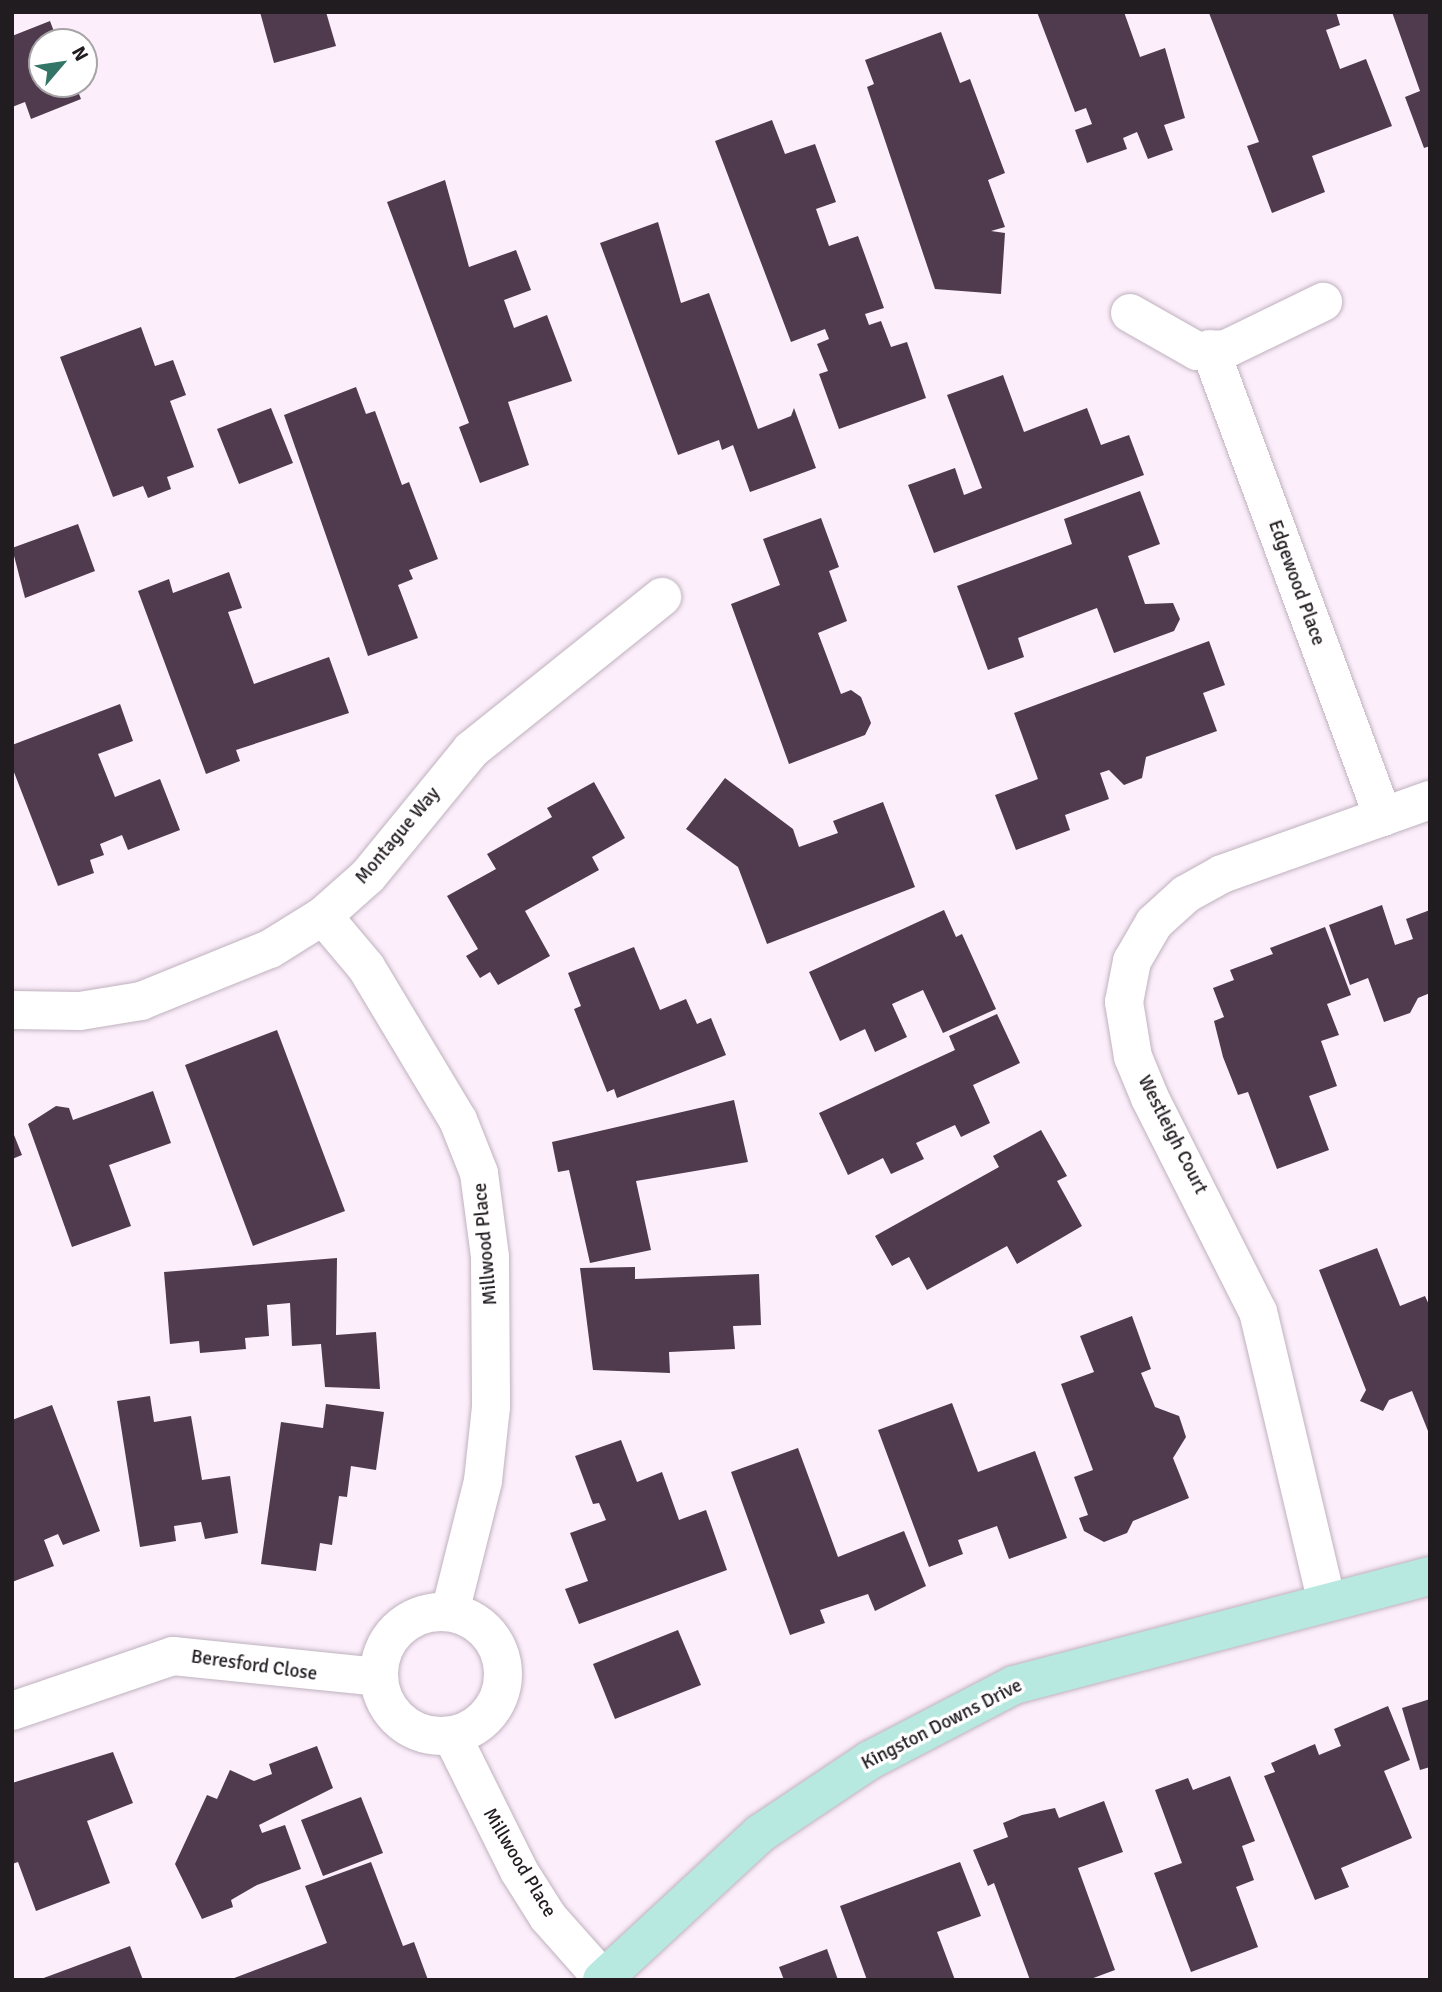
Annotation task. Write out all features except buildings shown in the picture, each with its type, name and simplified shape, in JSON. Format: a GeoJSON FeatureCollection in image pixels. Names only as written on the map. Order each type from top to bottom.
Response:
{"type":"FeatureCollection","features":[{"type":"Feature","properties":{"kind":"street"},"geometry":{"type":"LineString","coordinates":[[1130,313],[1198,351],[1226,349],[1324,302]]}},
{"type":"Feature","properties":{"kind":"street","name":"Edgewood Place"},"geometry":{"type":"LineString","coordinates":[[1210,349],[1382,817]]}},
{"type":"Feature","properties":{"kind":"street","name":"Montague Way"},"geometry":{"type":"LineString","coordinates":[[12,1010],[80,1012],[141,1001],[215,975],[323,916],[368,876],[471,750],[662,597]]}},
{"type":"Feature","properties":{"kind":"street","name":"Westleigh Court"},"geometry":{"type":"LineString","coordinates":[[1326,1599],[1258,1312],[1150,1098],[1133,1057],[1124,1002],[1132,961],[1154,923],[1186,894],[1222,874],[1430,800]]}},
{"type":"Feature","properties":{"kind":"street","name":"Millwood Place"},"geometry":{"type":"LineString","coordinates":[[323,916],[366,967],[458,1120],[479,1173],[490,1257],[491,1408],[482,1481],[450,1612]]}},
{"type":"Feature","properties":{"kind":"street","name":"Kingston Downs Drive"},"geometry":{"type":"LineString","coordinates":[[603,1979],[761,1833],[894,1748],[1014,1685],[1326,1599],[1430,1576]]}},
{"type":"Feature","properties":{"kind":"street"},"geometry":{"type":"LineString","coordinates":[[450,1612],[475,1622],[495,1643],[502,1683],[494,1706],[475,1726],[452,1736],[407,1727],[387,1705],[379,1677],[394,1633],[417,1616],[450,1612]]}},
{"type":"Feature","properties":{"kind":"street","name":"Beresford Close"},"geometry":{"type":"LineString","coordinates":[[12,1711],[173,1656],[379,1677]]}},
{"type":"Feature","properties":{"kind":"street","name":"Millwood Place"},"geometry":{"type":"LineString","coordinates":[[452,1736],[519,1871],[548,1917],[603,1979]]}}]}
